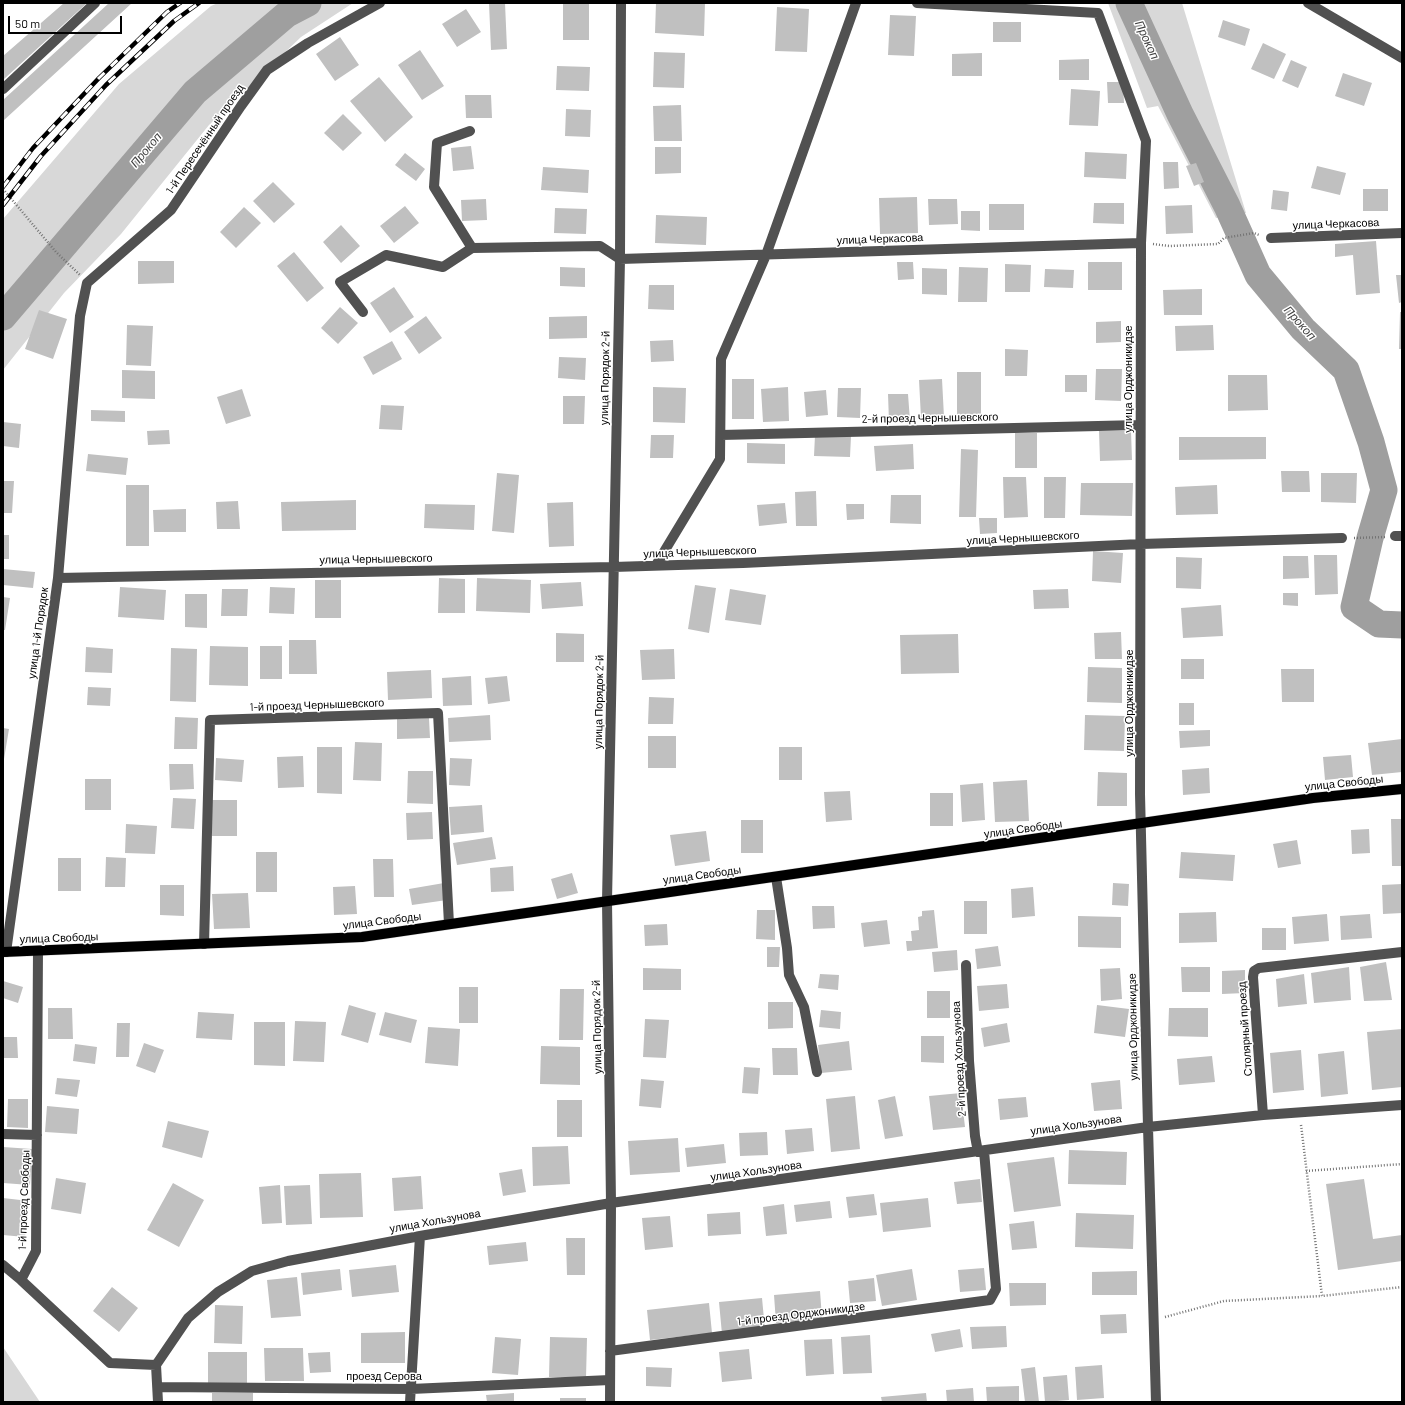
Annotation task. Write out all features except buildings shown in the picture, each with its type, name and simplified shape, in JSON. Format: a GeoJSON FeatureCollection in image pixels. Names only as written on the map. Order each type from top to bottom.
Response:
{"type":"FeatureCollection","features":[{"type":"Feature","properties":{"kind":"main road","name":"улица Свободы"},"geometry":{"type":"LineString","coordinates":[[5,952],[362,937],[1313,798],[1402,789]]}},
{"type":"Feature","properties":{"kind":"street"},"geometry":{"type":"LineString","coordinates":[[3,89],[95,3]]}},
{"type":"Feature","properties":{"kind":"street","name":"1-й Пересечённый проезд"},"geometry":{"type":"LineString","coordinates":[[87,283],[171,210],[267,70],[308,43],[380,3]]}},
{"type":"Feature","properties":{"kind":"street","name":"улица Порядок 2-й"},"geometry":{"type":"LineString","coordinates":[[610,1402],[611,1203],[607,901],[620,259],[621,3]]}},
{"type":"Feature","properties":{"kind":"street"},"geometry":{"type":"LineString","coordinates":[[656,565],[720,459],[721,359],[766,255],[856,3]]}},
{"type":"Feature","properties":{"kind":"street","name":"улица Орджоникидзе"},"geometry":{"type":"LineString","coordinates":[[917,3],[1098,13],[1146,141],[1141,243],[1141,823],[1156,1402]]}},
{"type":"Feature","properties":{"kind":"street"},"geometry":{"type":"LineString","coordinates":[[1308,3],[1402,58]]}},
{"type":"Feature","properties":{"kind":"street"},"geometry":{"type":"LineString","coordinates":[[470,131],[437,143],[434,187],[472,248]]}},
{"type":"Feature","properties":{"kind":"street","name":"улица Черкасова"},"geometry":{"type":"LineString","coordinates":[[1271,238],[1402,233]]}},
{"type":"Feature","properties":{"kind":"street","name":"улица Черкасова"},"geometry":{"type":"LineString","coordinates":[[620,259],[1141,243]]}},
{"type":"Feature","properties":{"kind":"street"},"geometry":{"type":"LineString","coordinates":[[362,312],[340,282],[386,255],[443,267],[472,248],[600,246],[620,259]]}},
{"type":"Feature","properties":{"kind":"street","name":"улица 1-й Порядок"},"geometry":{"type":"LineString","coordinates":[[5,952],[58,578],[80,316],[87,283]]}},
{"type":"Feature","properties":{"kind":"street","name":"2-й проезд Чернышевского"},"geometry":{"type":"LineString","coordinates":[[721,435],[1140,425]]}},
{"type":"Feature","properties":{"kind":"street","name":"улица Чернышевского"},"geometry":{"type":"LineString","coordinates":[[58,578],[613,567],[1141,544],[1342,538]]}},
{"type":"Feature","properties":{"kind":"street","name":"1-й проезд Чернышевского"},"geometry":{"type":"LineString","coordinates":[[204,944],[210,720],[438,713],[449,924]]}},
{"type":"Feature","properties":{"kind":"street"},"geometry":{"type":"LineString","coordinates":[[776,877],[787,948],[789,975],[804,1007],[817,1072]]}},
{"type":"Feature","properties":{"kind":"street","name":"1-й проезд Свободы"},"geometry":{"type":"LineString","coordinates":[[21,1280],[36,1251],[38,951]]}},
{"type":"Feature","properties":{"kind":"street","name":"Столярный проезд"},"geometry":{"type":"LineString","coordinates":[[1263,1115],[1252,977],[1254,971],[1259,968],[1402,952]]}},
{"type":"Feature","properties":{"kind":"street","name":"2-й проезд Хользунова"},"geometry":{"type":"LineString","coordinates":[[966,965],[969,1061],[975,1136],[981,1152],[996,1289],[993,1297]]}},
{"type":"Feature","properties":{"kind":"street","name":"улица Хользунова"},"geometry":{"type":"LineString","coordinates":[[156,1365],[188,1318],[218,1292],[252,1271],[288,1261],[420,1236],[611,1203],[981,1152],[1148,1127],[1263,1115],[1402,1104]]}},
{"type":"Feature","properties":{"kind":"street"},"geometry":{"type":"LineString","coordinates":[[3,1134],[37,1135]]}},
{"type":"Feature","properties":{"kind":"street"},"geometry":{"type":"LineString","coordinates":[[410,1402],[412,1389],[420,1236]]}},
{"type":"Feature","properties":{"kind":"street"},"geometry":{"type":"LineString","coordinates":[[3,1265],[110,1363],[156,1365],[158,1402]]}},
{"type":"Feature","properties":{"kind":"street","name":"1-й проезд Орджоникидзе"},"geometry":{"type":"LineString","coordinates":[[610,1351],[984,1302],[993,1297]]}},
{"type":"Feature","properties":{"kind":"street","name":"проезд Серова"},"geometry":{"type":"LineString","coordinates":[[158,1387],[412,1389],[610,1380]]}},
{"type":"Feature","properties":{"kind":"path"},"geometry":{"type":"LineString","coordinates":[[3,189],[56,252],[87,283]]}},
{"type":"Feature","properties":{"kind":"path"},"geometry":{"type":"LineString","coordinates":[[1141,243],[1169,246],[1218,244],[1224,238],[1254,233]]}},
{"type":"Feature","properties":{"kind":"path"},"geometry":{"type":"LineString","coordinates":[[1342,538],[1398,536]]}},
{"type":"Feature","properties":{"kind":"path"},"geometry":{"type":"LineString","coordinates":[[1300,1112],[1322,1296]]}},
{"type":"Feature","properties":{"kind":"path"},"geometry":{"type":"LineString","coordinates":[[1306,1171],[1402,1164]]}},
{"type":"Feature","properties":{"kind":"path"},"geometry":{"type":"LineString","coordinates":[[1154,1318],[1162,1318],[1224,1301],[1322,1296],[1402,1287]]}},
{"type":"Feature","properties":{"kind":"shaded area"},"geometry":{"type":"Polygon","coordinates":[[[218,3],[353,3],[301,37],[209,125],[121,234],[64,293],[3,370],[3,219],[119,84],[211,6],[218,3]]]}},
{"type":"Feature","properties":{"kind":"shaded area"},"geometry":{"type":"Polygon","coordinates":[[[1108,3],[1182,3],[1246,213],[1216,218],[1158,106],[1147,108],[1108,3]]]}},
{"type":"Feature","properties":{"kind":"shaded area"},"geometry":{"type":"Polygon","coordinates":[[[3,1347],[40,1402],[3,1402],[3,1347]]]}},
{"type":"Feature","properties":{"kind":"waterway","name":"Прокоп"},"geometry":{"type":"LineString","coordinates":[[3,317],[195,92],[287,14],[308,3]]}},
{"type":"Feature","properties":{"kind":"waterway","name":"Прокоп"},"geometry":{"type":"LineString","coordinates":[[1129,3],[1180,114],[1227,206],[1258,275],[1303,329],[1346,370],[1371,442],[1384,490],[1370,538],[1354,607],[1379,624],[1402,625]]}},
{"type":"Feature","properties":{"kind":"railway"},"geometry":{"type":"LineString","coordinates":[[3,187],[33,148],[99,78],[167,12],[180,3]]}},
{"type":"Feature","properties":{"kind":"railway"},"geometry":{"type":"LineString","coordinates":[[3,205],[41,156],[106,85],[174,21],[199,3]]}}]}
